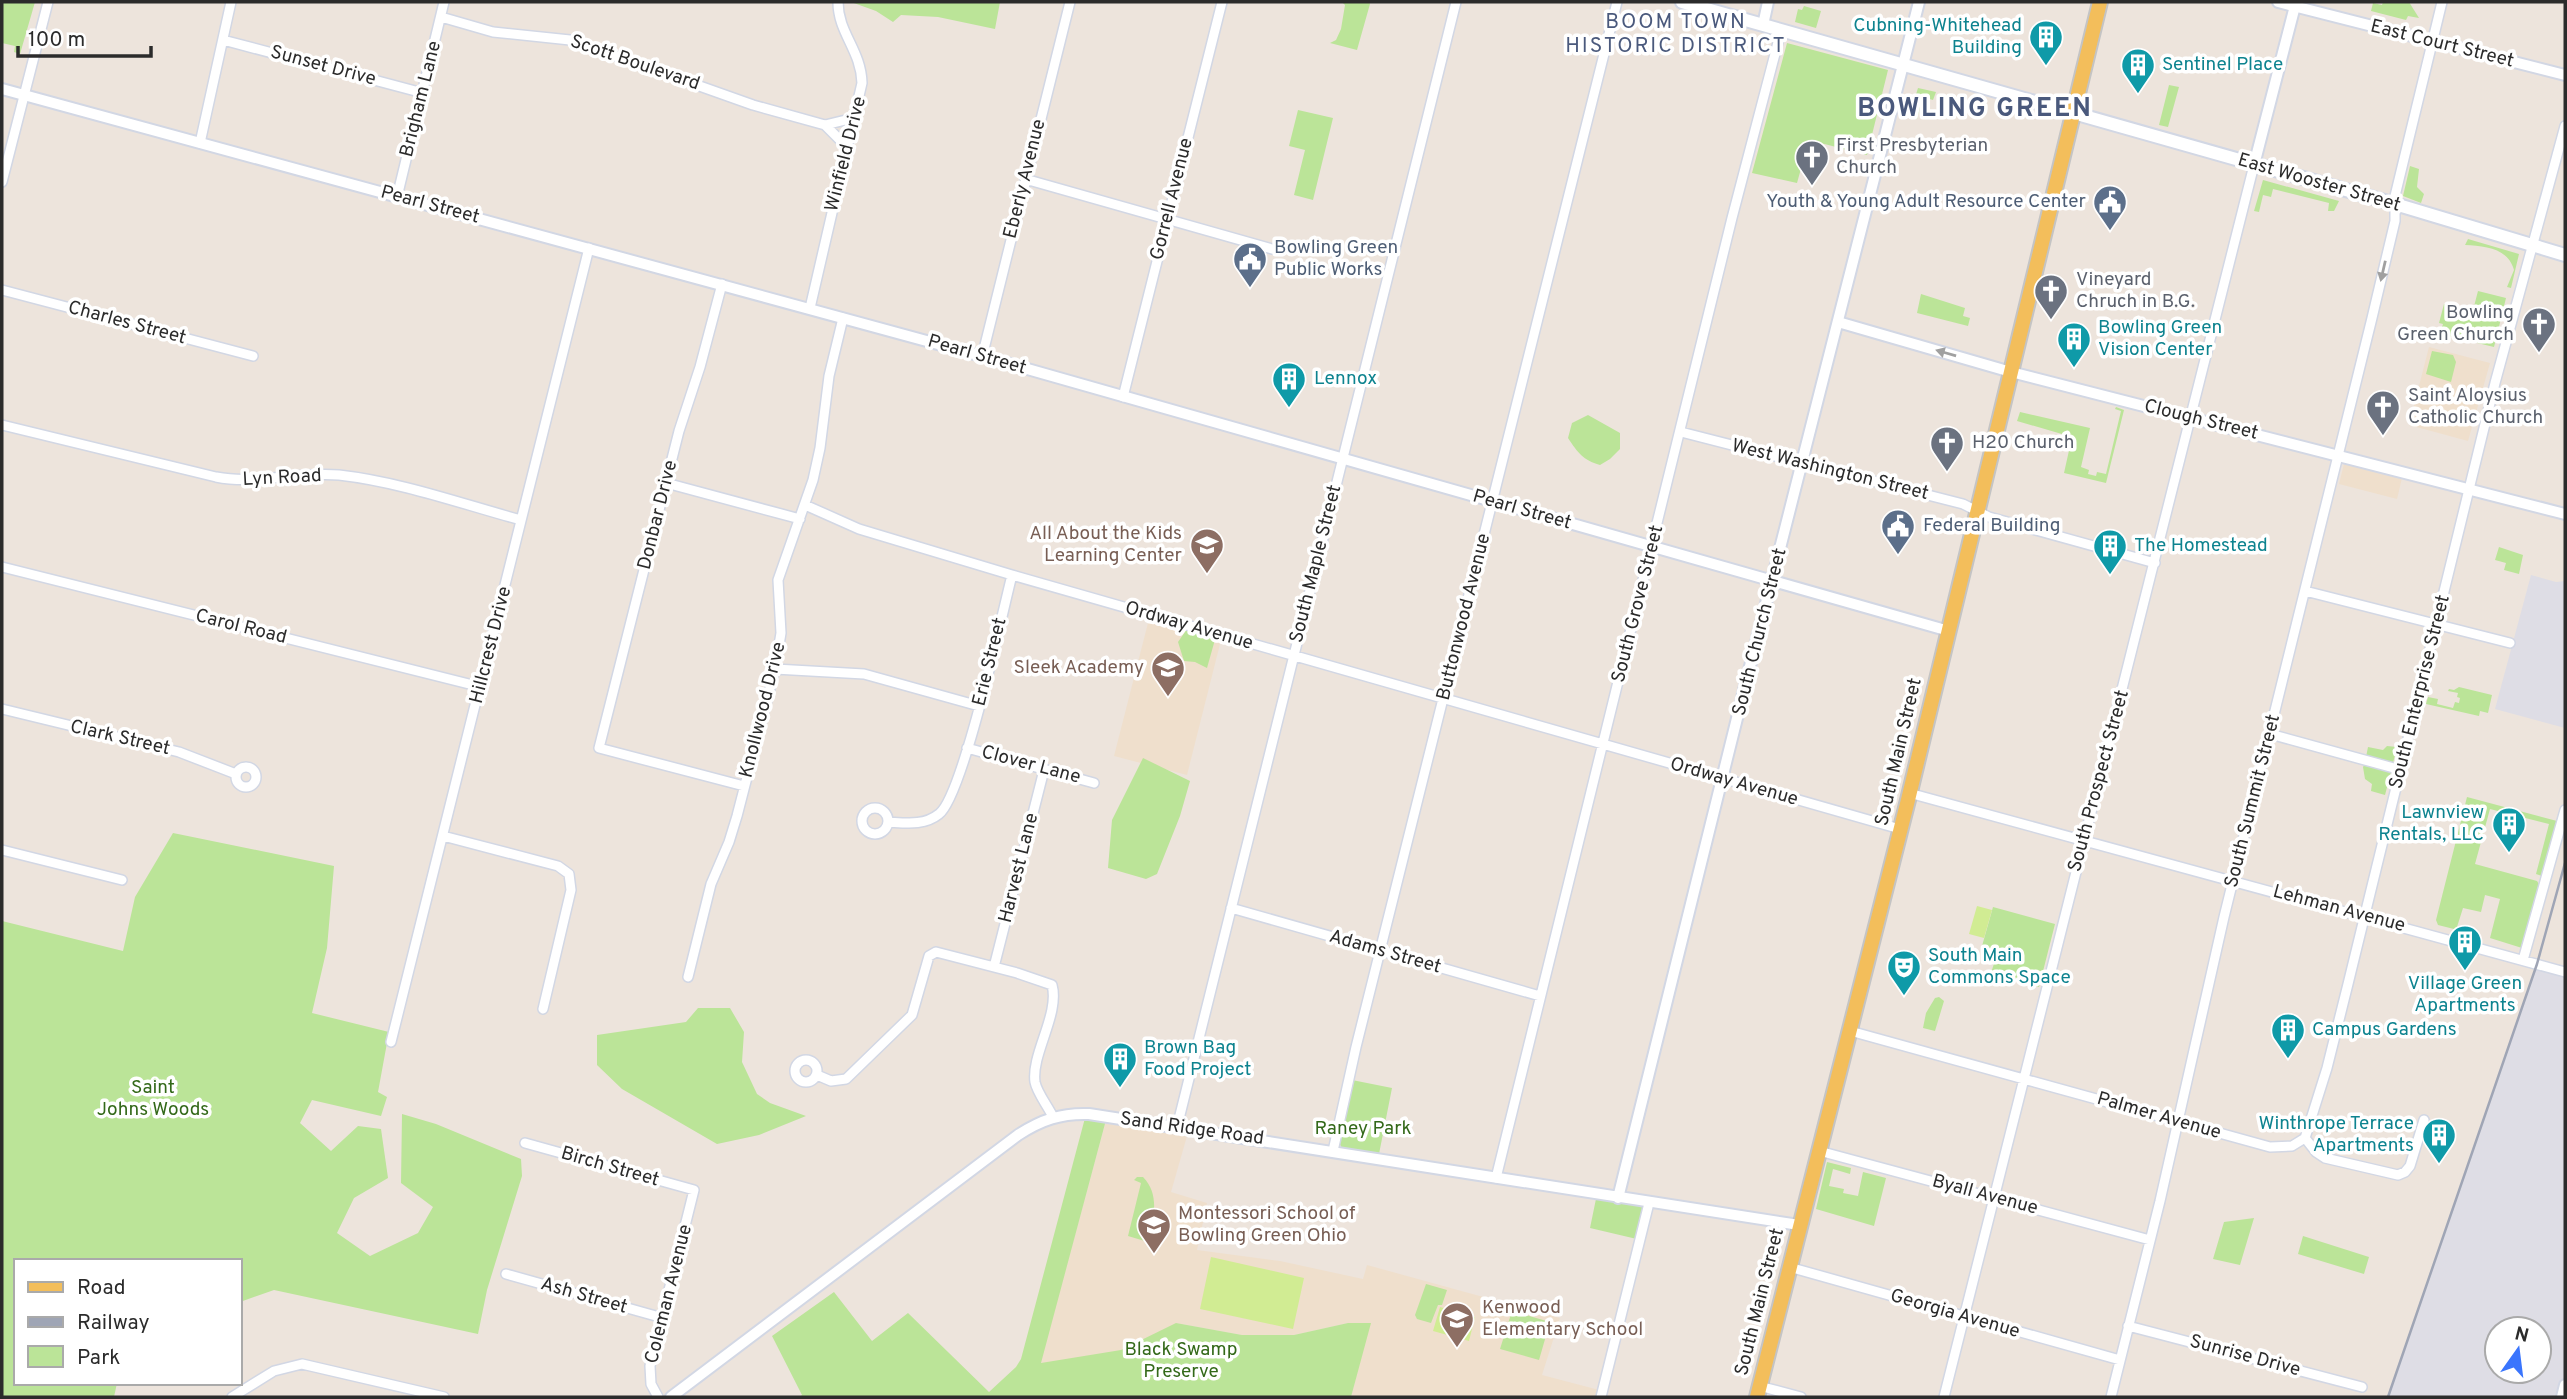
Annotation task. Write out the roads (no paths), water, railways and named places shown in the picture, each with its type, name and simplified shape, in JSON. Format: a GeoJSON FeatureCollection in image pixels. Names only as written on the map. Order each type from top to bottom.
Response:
{"type":"FeatureCollection","features":[{"type":"Feature","properties":{"kind":"main road","name":"East Wooster Street"},"geometry":{"type":"LineString","coordinates":[[1682,2],[2395,204],[2565,255]]}},
{"type":"Feature","properties":{"kind":"main road","name":"South Main Street"},"geometry":{"type":"LineString","coordinates":[[1758,1391],[1949,631],[2100,2]]}},
{"type":"Feature","properties":{"kind":"street"},"geometry":{"type":"LineString","coordinates":[[2,181],[48,2]]}},
{"type":"Feature","properties":{"kind":"street"},"geometry":{"type":"LineString","coordinates":[[200,143],[232,2]]}},
{"type":"Feature","properties":{"kind":"street","name":"Brigham Lane"},"geometry":{"type":"LineString","coordinates":[[397,197],[444,2]]}},
{"type":"Feature","properties":{"kind":"street","name":"Winfield Drive"},"geometry":{"type":"LineString","coordinates":[[810,308],[860,97],[862,70],[859,57],[841,24],[838,2]]}},
{"type":"Feature","properties":{"kind":"street","name":"Eberly Avenue"},"geometry":{"type":"LineString","coordinates":[[982,357],[1070,2]]}},
{"type":"Feature","properties":{"kind":"street","name":"Gorrell Avenue"},"geometry":{"type":"LineString","coordinates":[[1123,397],[1222,2]]}},
{"type":"Feature","properties":{"kind":"street","name":"South Maple Street"},"geometry":{"type":"LineString","coordinates":[[1177,1127],[1456,2]]}},
{"type":"Feature","properties":{"kind":"street","name":"Buttonwood Avenue"},"geometry":{"type":"LineString","coordinates":[[1333,1151],[1380,951],[1617,2]]}},
{"type":"Feature","properties":{"kind":"street"},"geometry":{"type":"LineString","coordinates":[[1763,25],[1768,2]]}},
{"type":"Feature","properties":{"kind":"street","name":"South Church Street"},"geometry":{"type":"LineString","coordinates":[[1618,1198],[1919,2]]}},
{"type":"Feature","properties":{"kind":"street","name":"East Court Street"},"geometry":{"type":"LineString","coordinates":[[2278,2],[2295,4],[2565,75]]}},
{"type":"Feature","properties":{"kind":"street","name":"South Summit Street"},"geometry":{"type":"LineString","coordinates":[[2112,1397],[2233,880],[2395,220],[2395,196],[2442,2]]}},
{"type":"Feature","properties":{"kind":"street"},"geometry":{"type":"LineString","coordinates":[[2254,165],[2295,4]]}},
{"type":"Feature","properties":{"kind":"street","name":"Scott Boulevard"},"geometry":{"type":"LineString","coordinates":[[441,17],[493,32],[570,40],[754,105],[825,125],[847,147]]}},
{"type":"Feature","properties":{"kind":"street","name":"South Grove Street"},"geometry":{"type":"LineString","coordinates":[[1496,1178],[1732,218],[1781,31]]}},
{"type":"Feature","properties":{"kind":"street","name":"Sunset Drive"},"geometry":{"type":"LineString","coordinates":[[223,40],[423,93]]}},
{"type":"Feature","properties":{"kind":"street","name":"Pearl Street"},"geometry":{"type":"LineString","coordinates":[[2,89],[843,317],[1949,631]]}},
{"type":"Feature","properties":{"kind":"street","name":"Scott Boulevard"},"geometry":{"type":"LineString","coordinates":[[825,125],[854,118]]}},
{"type":"Feature","properties":{"kind":"street","name":"South Enterprise Street"},"geometry":{"type":"LineString","coordinates":[[2305,1138],[2327,1068],[2495,383],[2565,126]]}},
{"type":"Feature","properties":{"kind":"street","name":"South Prospect Street"},"geometry":{"type":"LineString","coordinates":[[1944,1397],[2254,165]]}},
{"type":"Feature","properties":{"kind":"street"},"geometry":{"type":"LineString","coordinates":[[1025,179],[1272,249]]}},
{"type":"Feature","properties":{"kind":"street","name":"Hillcrest Drive"},"geometry":{"type":"LineString","coordinates":[[391,1042],[589,248]]}},
{"type":"Feature","properties":{"kind":"street","name":"Donbar Drive"},"geometry":{"type":"LineString","coordinates":[[722,284],[700,368],[682,420],[599,748],[744,786]]}},
{"type":"Feature","properties":{"kind":"street","name":"Charles Street"},"geometry":{"type":"LineString","coordinates":[[2,290],[254,356]]}},
{"type":"Feature","properties":{"kind":"street","name":"Knollwood Drive"},"geometry":{"type":"LineString","coordinates":[[688,977],[711,884],[729,842],[775,668],[781,633],[778,580],[805,505],[820,448],[825,396],[843,317]]}},
{"type":"Feature","properties":{"kind":"street","name":"Clough Street"},"geometry":{"type":"LineString","coordinates":[[1839,322],[2011,372],[2565,514]]}},
{"type":"Feature","properties":{"kind":"street","name":"Lyn Road"},"geometry":{"type":"LineString","coordinates":[[2,425],[216,477],[243,481],[337,475],[398,487],[521,520]]}},
{"type":"Feature","properties":{"kind":"street","name":"West Washington Street"},"geometry":{"type":"LineString","coordinates":[[1681,432],[1963,504],[2025,528],[2155,563]]}},
{"type":"Feature","properties":{"kind":"street"},"geometry":{"type":"LineString","coordinates":[[666,483],[800,519]]}},
{"type":"Feature","properties":{"kind":"street","name":"Ordway Avenue"},"geometry":{"type":"LineString","coordinates":[[805,505],[859,529],[1012,575],[1900,829]]}},
{"type":"Feature","properties":{"kind":"street","name":"Carol Road"},"geometry":{"type":"LineString","coordinates":[[2,567],[481,687]]}},
{"type":"Feature","properties":{"kind":"street","name":"Erie Street"},"geometry":{"type":"LineString","coordinates":[[888,822],[923,822],[939,815],[953,796],[1012,575]]}},
{"type":"Feature","properties":{"kind":"street"},"geometry":{"type":"LineString","coordinates":[[2305,591],[2510,643]]}},
{"type":"Feature","properties":{"kind":"street"},"geometry":{"type":"LineString","coordinates":[[775,668],[864,674],[979,706]]}},
{"type":"Feature","properties":{"kind":"street","name":"Clark Street"},"geometry":{"type":"LineString","coordinates":[[2,709],[179,752],[236,774]]}},
{"type":"Feature","properties":{"kind":"street"},"geometry":{"type":"LineString","coordinates":[[2270,734],[2401,770]]}},
{"type":"Feature","properties":{"kind":"street","name":"Clover Lane"},"geometry":{"type":"LineString","coordinates":[[967,748],[1094,783]]}},
{"type":"Feature","properties":{"kind":"street","name":"Harvest Lane"},"geometry":{"type":"LineString","coordinates":[[994,967],[1044,769]]}},
{"type":"Feature","properties":{"kind":"street","name":"Lehman Avenue"},"geometry":{"type":"LineString","coordinates":[[1909,793],[2565,972]]}},
{"type":"Feature","properties":{"kind":"street"},"geometry":{"type":"LineString","coordinates":[[2523,960],[2565,810]]}},
{"type":"Feature","properties":{"kind":"street"},"geometry":{"type":"LineString","coordinates":[[443,836],[558,866],[569,874],[571,890],[542,1009]]}},
{"type":"Feature","properties":{"kind":"street"},"geometry":{"type":"LineString","coordinates":[[2,850],[122,880]]}},
{"type":"Feature","properties":{"kind":"street","name":"Adams Street"},"geometry":{"type":"LineString","coordinates":[[1231,908],[1540,996]]}},
{"type":"Feature","properties":{"kind":"street"},"geometry":{"type":"LineString","coordinates":[[817,1075],[831,1081],[846,1079],[912,1015],[929,956],[936,952],[1052,985],[1053,1003],[1036,1067],[1035,1082],[1053,1117]]}},
{"type":"Feature","properties":{"kind":"street","name":"Palmer Avenue"},"geometry":{"type":"LineString","coordinates":[[1850,1031],[2270,1147],[2292,1146],[2305,1138]]}},
{"type":"Feature","properties":{"kind":"street","name":"Sand Ridge Road"},"geometry":{"type":"LineString","coordinates":[[671,1397],[1018,1135],[1053,1117],[1089,1114],[1799,1225]]}},
{"type":"Feature","properties":{"kind":"street"},"geometry":{"type":"LineString","coordinates":[[2305,1138],[2316,1152],[2325,1158],[2398,1175],[2410,1166],[2424,1120]]}},
{"type":"Feature","properties":{"kind":"street","name":"Birch Street"},"geometry":{"type":"LineString","coordinates":[[525,1143],[694,1190]]}},
{"type":"Feature","properties":{"kind":"street","name":"Byall Avenue"},"geometry":{"type":"LineString","coordinates":[[1819,1151],[2150,1240]]}},
{"type":"Feature","properties":{"kind":"street","name":"Coleman Avenue"},"geometry":{"type":"LineString","coordinates":[[658,1397],[651,1384],[650,1366],[694,1190]]}},
{"type":"Feature","properties":{"kind":"street"},"geometry":{"type":"LineString","coordinates":[[1601,1397],[1649,1203]]}},
{"type":"Feature","properties":{"kind":"street","name":"Georgia Avenue"},"geometry":{"type":"LineString","coordinates":[[1789,1267],[2120,1360]]}},
{"type":"Feature","properties":{"kind":"street","name":"Ash Street"},"geometry":{"type":"LineString","coordinates":[[506,1274],[663,1318]]}},
{"type":"Feature","properties":{"kind":"street","name":"Sunrise Drive"},"geometry":{"type":"LineString","coordinates":[[2128,1326],[2362,1387]]}},
{"type":"Feature","properties":{"kind":"street"},"geometry":{"type":"LineString","coordinates":[[232,1397],[274,1371],[302,1364],[444,1397]]}},
{"type":"Feature","properties":{"kind":"street"},"geometry":{"type":"LineString","coordinates":[[2562,1397],[2565,1385]]}},
{"type":"Feature","properties":{"kind":"street"},"geometry":{"type":"LineString","coordinates":[[1758,1391],[1801,1397]]}},
{"type":"Feature","properties":{"kind":"railway"},"geometry":{"type":"LineString","coordinates":[[2388,1397],[2537,964],[2565,863]]}},
{"type":"Feature","properties":{"kind":"place","name":"Cubning-Whitehead Building"},"geometry":{"type":"Point","coordinates":[2046,67]}},
{"type":"Feature","properties":{"kind":"place","name":"Sentinel Place"},"geometry":{"type":"Point","coordinates":[2138,95]}},
{"type":"Feature","properties":{"kind":"place","name":"First Presbyterian Church"},"geometry":{"type":"Point","coordinates":[1812,187]}},
{"type":"Feature","properties":{"kind":"place","name":"Youth & Young Adult Resource Center"},"geometry":{"type":"Point","coordinates":[2110,232]}},
{"type":"Feature","properties":{"kind":"place","name":"Bowling Green Public Works"},"geometry":{"type":"Point","coordinates":[1250,289]}},
{"type":"Feature","properties":{"kind":"place","name":"Vineyard Chruch in B.G."},"geometry":{"type":"Point","coordinates":[2051,321]}},
{"type":"Feature","properties":{"kind":"place","name":"Bowling Green Church"},"geometry":{"type":"Point","coordinates":[2539,354]}},
{"type":"Feature","properties":{"kind":"place","name":"Bowling Green Vision Center"},"geometry":{"type":"Point","coordinates":[2074,369]}},
{"type":"Feature","properties":{"kind":"place","name":"Lennox"},"geometry":{"type":"Point","coordinates":[1289,409]}},
{"type":"Feature","properties":{"kind":"place","name":"Saint Aloysius Catholic Church"},"geometry":{"type":"Point","coordinates":[2383,437]}},
{"type":"Feature","properties":{"kind":"place","name":"H20 Church"},"geometry":{"type":"Point","coordinates":[1947,473]}},
{"type":"Feature","properties":{"kind":"place","name":"Federal Building"},"geometry":{"type":"Point","coordinates":[1898,556]}},
{"type":"Feature","properties":{"kind":"place","name":"All About the Kids Learning Center"},"geometry":{"type":"Point","coordinates":[1207,575]}},
{"type":"Feature","properties":{"kind":"place","name":"The Homestead"},"geometry":{"type":"Point","coordinates":[2110,576]}},
{"type":"Feature","properties":{"kind":"place","name":"Sleek Academy"},"geometry":{"type":"Point","coordinates":[1168,698]}},
{"type":"Feature","properties":{"kind":"place","name":"Lawnview Rentals, LLC"},"geometry":{"type":"Point","coordinates":[2509,854]}},
{"type":"Feature","properties":{"kind":"place","name":"Village Green Apartments"},"geometry":{"type":"Point","coordinates":[2465,972]}},
{"type":"Feature","properties":{"kind":"place","name":"South Main Commons Space"},"geometry":{"type":"Point","coordinates":[1904,997]}},
{"type":"Feature","properties":{"kind":"place","name":"Campus Gardens"},"geometry":{"type":"Point","coordinates":[2288,1060]}},
{"type":"Feature","properties":{"kind":"place","name":"Brown Bag Food Project"},"geometry":{"type":"Point","coordinates":[1120,1089]}},
{"type":"Feature","properties":{"kind":"place","name":"Winthrope Terrace Apartments"},"geometry":{"type":"Point","coordinates":[2439,1165]}},
{"type":"Feature","properties":{"kind":"place","name":"Montessori School of Bowling Green Ohio"},"geometry":{"type":"Point","coordinates":[1154,1255]}},
{"type":"Feature","properties":{"kind":"place","name":"Kenwood Elementary School"},"geometry":{"type":"Point","coordinates":[1457,1349]}},
{"type":"Feature","properties":{"kind":"district","name":"BOOM TOWN HISTORIC DISTRICT"},"geometry":{"type":"Point","coordinates":[1676,34]}},
{"type":"Feature","properties":{"kind":"district","name":"BOWLING GREEN"},"geometry":{"type":"Point","coordinates":[1975,109]}},
{"type":"Feature","properties":{"kind":"park label","name":"Saint Johns Woods"},"geometry":{"type":"Point","coordinates":[153,1099]}},
{"type":"Feature","properties":{"kind":"park label","name":"Raney Park"},"geometry":{"type":"Point","coordinates":[1363,1129]}},
{"type":"Feature","properties":{"kind":"park label","name":"Black Swamp Preserve"},"geometry":{"type":"Point","coordinates":[1181,1361]}}]}
